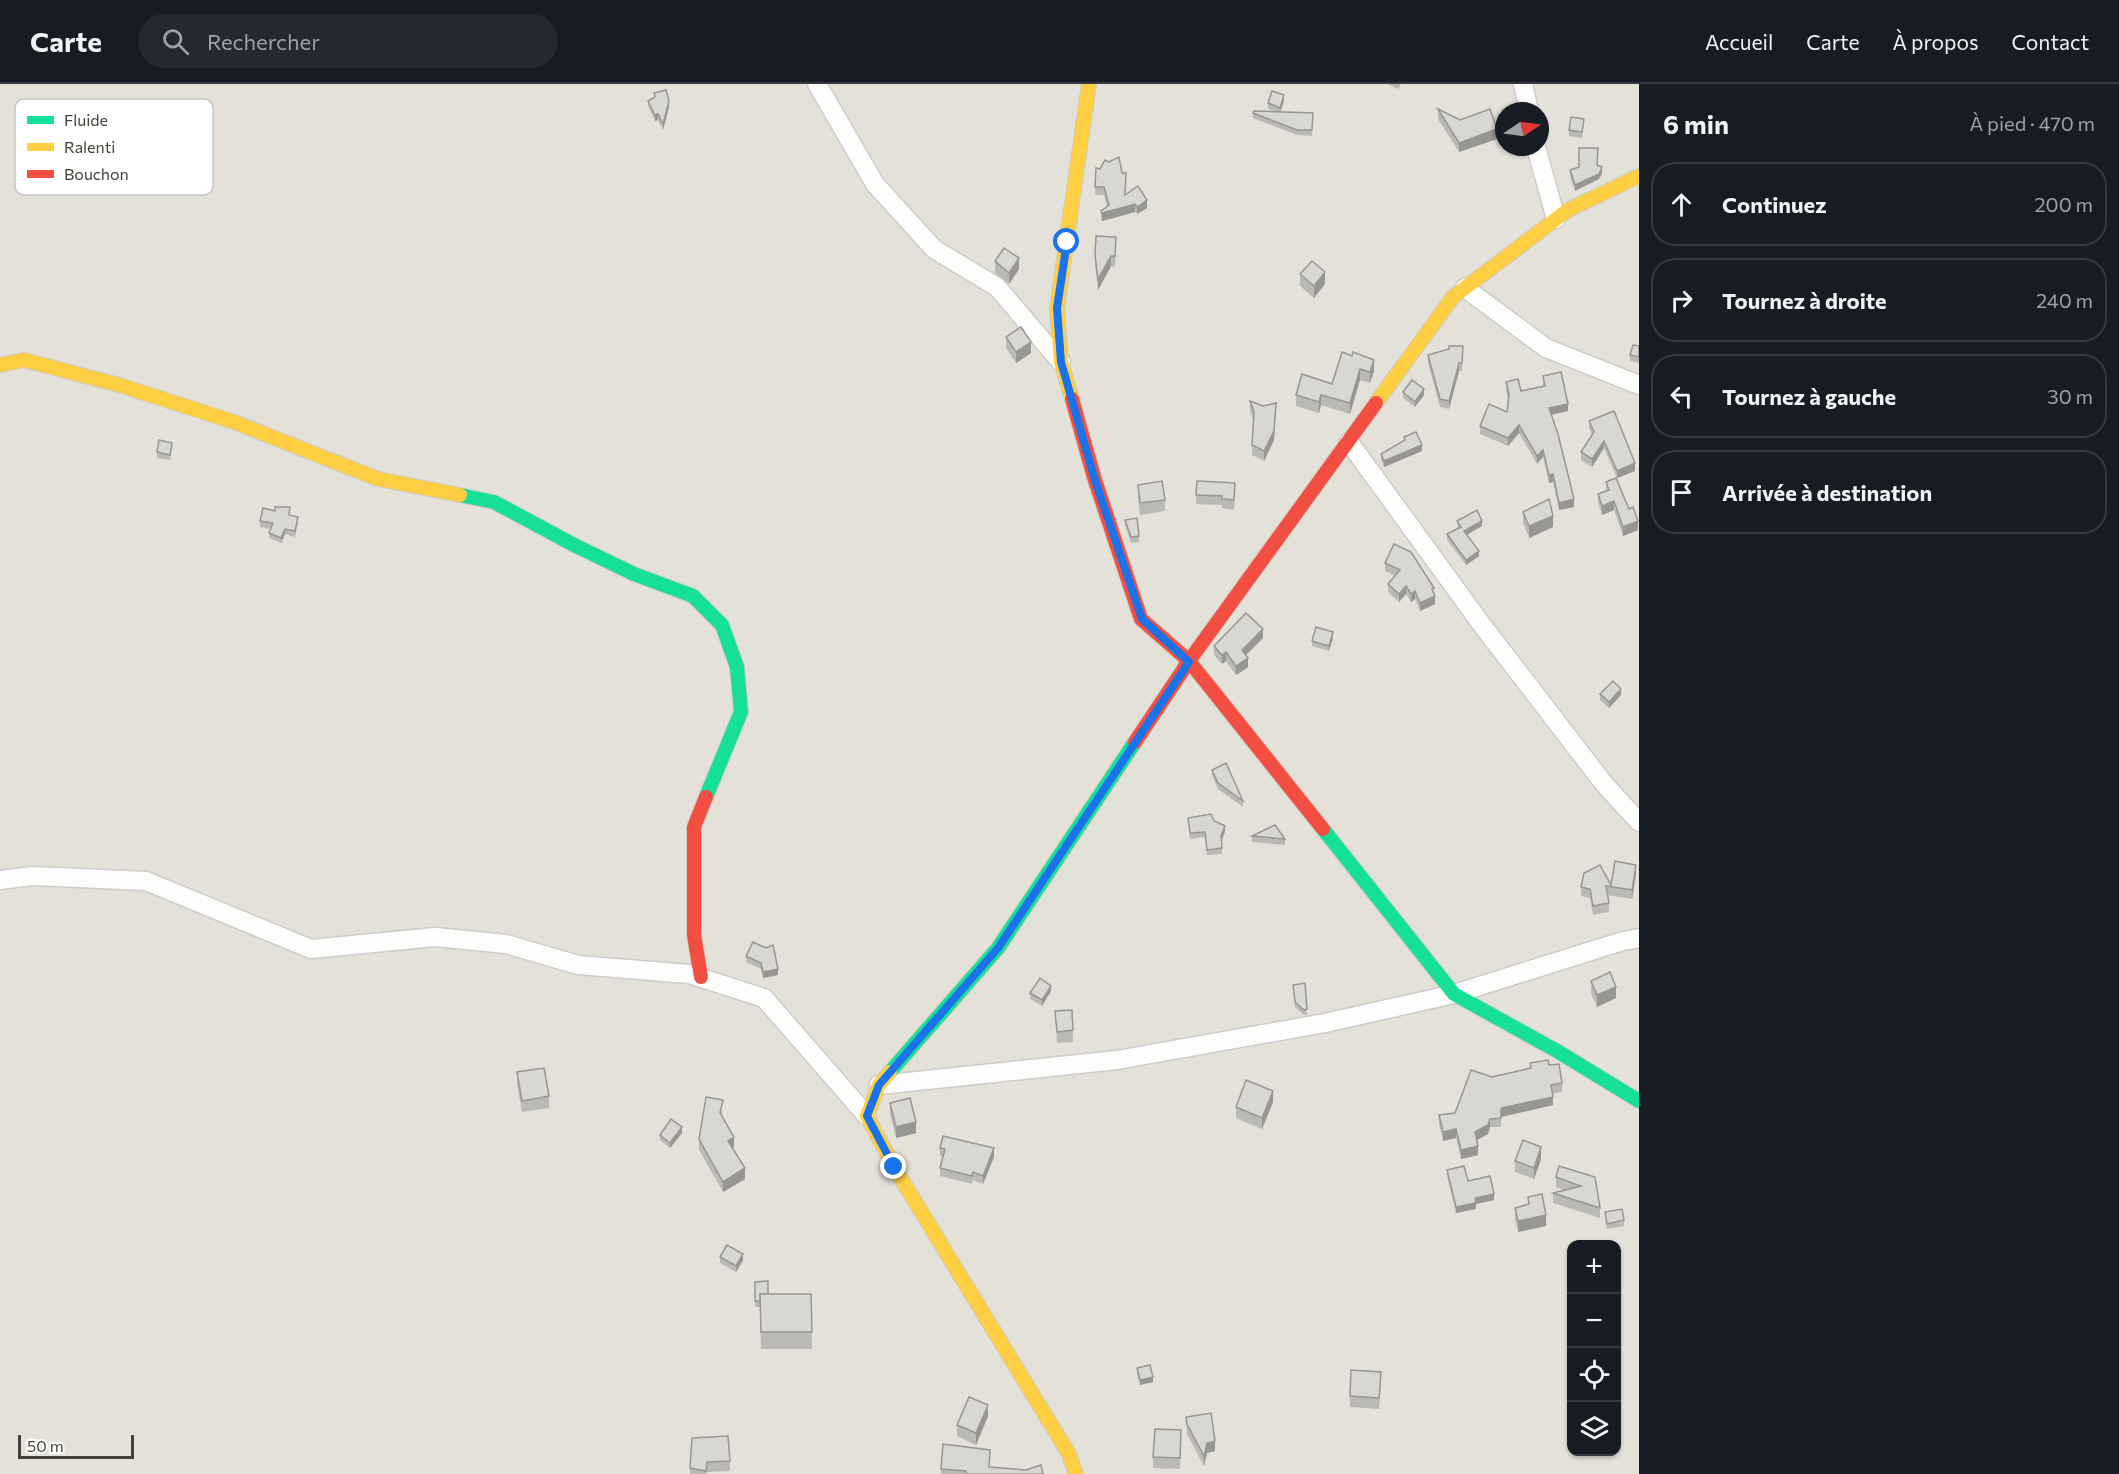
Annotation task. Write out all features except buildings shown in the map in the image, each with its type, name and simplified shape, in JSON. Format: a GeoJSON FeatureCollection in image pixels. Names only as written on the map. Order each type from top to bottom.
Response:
{"type":"FeatureCollection","features":[{"type":"Feature","properties":{"kind":"street"},"geometry":{"type":"LineString","coordinates":[[817,84],[875,184],[934,249],[997,287],[1061,362]]}},
{"type":"Feature","properties":{"kind":"street"},"geometry":{"type":"LineString","coordinates":[[1089,84],[1057,308],[1061,362],[1094,477],[1142,619],[1189,662],[1454,994],[1557,1051],[1639,1101]]}},
{"type":"Feature","properties":{"kind":"street"},"geometry":{"type":"LineString","coordinates":[[1523,84],[1527,102]]}},
{"type":"Feature","properties":{"kind":"street"},"geometry":{"type":"LineString","coordinates":[[1538,156],[1556,219]]}},
{"type":"Feature","properties":{"kind":"street"},"geometry":{"type":"LineString","coordinates":[[867,1116],[879,1085],[998,948],[1189,662],[1453,297],[1568,210],[1639,176]]}},
{"type":"Feature","properties":{"kind":"street"},"geometry":{"type":"LineString","coordinates":[[1465,288],[1546,348],[1639,385]]}},
{"type":"Feature","properties":{"kind":"street"},"geometry":{"type":"LineString","coordinates":[[0,365],[24,360],[119,385],[234,422],[378,478],[494,502],[634,574],[693,596],[722,625],[738,667],[741,712],[694,827],[694,935],[701,977]]}},
{"type":"Feature","properties":{"kind":"street"},"geometry":{"type":"LineString","coordinates":[[1348,442],[1497,644],[1605,785],[1639,822]]}},
{"type":"Feature","properties":{"kind":"street"},"geometry":{"type":"LineString","coordinates":[[0,880],[33,876],[146,881],[311,949],[435,937],[507,945],[578,965],[689,974],[764,998],[867,1116],[894,1167],[1070,1454],[1076,1474]]}},
{"type":"Feature","properties":{"kind":"street"},"geometry":{"type":"LineString","coordinates":[[879,1085],[1117,1060],[1325,1023],[1454,994],[1639,938]]}},
{"type":"Feature","properties":{"kind":"shaded area"},"geometry":{"type":"Polygon","coordinates":[[[0,84],[1639,84],[1639,1474],[0,1474],[0,84]]]}},
{"type":"Feature","properties":{"kind":"traffic: fast"},"geometry":{"type":"LineString","coordinates":[[460,495],[494,502],[634,574],[693,596],[722,625],[737,667],[741,712],[706,797]]}},
{"type":"Feature","properties":{"kind":"traffic: fast"},"geometry":{"type":"LineString","coordinates":[[890,1072],[998,948],[1135,742]]}},
{"type":"Feature","properties":{"kind":"traffic: fast"},"geometry":{"type":"LineString","coordinates":[[1323,829],[1454,994],[1557,1051],[1639,1101]]}},
{"type":"Feature","properties":{"kind":"traffic: slow"},"geometry":{"type":"LineString","coordinates":[[1072,399],[1061,362],[1057,308],[1089,84]]}},
{"type":"Feature","properties":{"kind":"traffic: slow"},"geometry":{"type":"LineString","coordinates":[[1376,403],[1453,297],[1568,210],[1639,176]]}},
{"type":"Feature","properties":{"kind":"traffic: slow"},"geometry":{"type":"LineString","coordinates":[[0,365],[24,360],[119,385],[234,422],[378,479],[460,495]]}},
{"type":"Feature","properties":{"kind":"traffic: slow"},"geometry":{"type":"LineString","coordinates":[[890,1072],[879,1085],[867,1116],[894,1167],[1069,1454],[1076,1474]]}},
{"type":"Feature","properties":{"kind":"traffic: jam"},"geometry":{"type":"LineString","coordinates":[[1072,399],[1094,477],[1141,619],[1189,661],[1323,829]]}},
{"type":"Feature","properties":{"kind":"traffic: jam"},"geometry":{"type":"LineString","coordinates":[[1135,742],[1189,661],[1376,403]]}},
{"type":"Feature","properties":{"kind":"traffic: jam"},"geometry":{"type":"LineString","coordinates":[[701,977],[694,935],[694,827],[706,797]]}},
{"type":"Feature","properties":{"kind":"route"},"geometry":{"type":"LineString","coordinates":[[894,1167],[867,1116],[879,1085],[998,948],[1189,662],[1142,619],[1094,477],[1061,362],[1057,308],[1067,242]]}}]}
